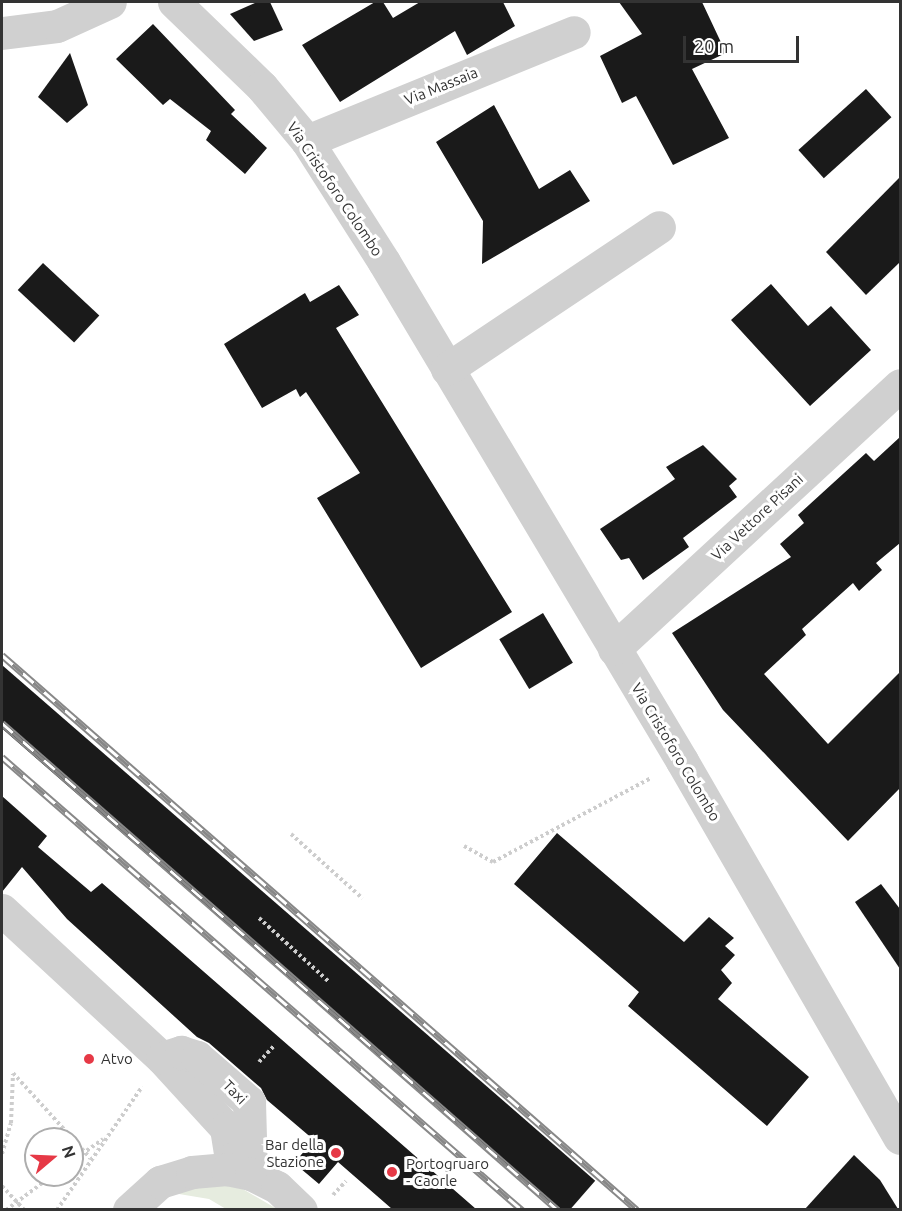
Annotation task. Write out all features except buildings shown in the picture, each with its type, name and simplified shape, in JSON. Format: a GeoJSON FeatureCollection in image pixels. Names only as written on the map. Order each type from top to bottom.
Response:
{"type":"FeatureCollection","features":[{"type":"Feature","properties":{"kind":"street"},"geometry":{"type":"LineString","coordinates":[[2,33],[57,26],[110,2]]}},
{"type":"Feature","properties":{"kind":"street","name":"Via Cristoforo Colombo"},"geometry":{"type":"LineString","coordinates":[[174,2],[262,87],[307,141],[682,761],[900,1138]]}},
{"type":"Feature","properties":{"kind":"street","name":"Via Massaia"},"geometry":{"type":"LineString","coordinates":[[307,141],[574,32]]}},
{"type":"Feature","properties":{"kind":"street"},"geometry":{"type":"LineString","coordinates":[[447,369],[659,227]]}},
{"type":"Feature","properties":{"kind":"street","name":"Via Vettore Pisani"},"geometry":{"type":"LineString","coordinates":[[614,649],[900,385]]}},
{"type":"Feature","properties":{"kind":"street","name":"Taxi"},"geometry":{"type":"LineString","coordinates":[[2,910],[162,1058],[181,1052],[197,1057],[249,1102],[239,1172]]}},
{"type":"Feature","properties":{"kind":"street"},"geometry":{"type":"LineString","coordinates":[[129,1209],[160,1182],[192,1172],[239,1172],[277,1187],[301,1209]]}},
{"type":"Feature","properties":{"kind":"path"},"geometry":{"type":"LineString","coordinates":[[464,846],[493,862],[682,761]]}},
{"type":"Feature","properties":{"kind":"path"},"geometry":{"type":"LineString","coordinates":[[291,834],[362,898]]}},
{"type":"Feature","properties":{"kind":"path"},"geometry":{"type":"LineString","coordinates":[[259,918],[329,982]]}},
{"type":"Feature","properties":{"kind":"path"},"geometry":{"type":"LineString","coordinates":[[250,1055],[258,1062],[274,1046]]}},
{"type":"Feature","properties":{"kind":"path"},"geometry":{"type":"LineString","coordinates":[[2,1154],[11,1123],[13,1073],[62,1127]]}},
{"type":"Feature","properties":{"kind":"path"},"geometry":{"type":"LineString","coordinates":[[57,1209],[90,1158],[134,1098]]}},
{"type":"Feature","properties":{"kind":"path"},"geometry":{"type":"LineString","coordinates":[[90,1158],[84,1152],[106,1137]]}},
{"type":"Feature","properties":{"kind":"path"},"geometry":{"type":"LineString","coordinates":[[2,1186],[24,1209]]}},
{"type":"Feature","properties":{"kind":"path"},"geometry":{"type":"LineString","coordinates":[[6,1209],[37,1187]]}},
{"type":"Feature","properties":{"kind":"shaded area"},"geometry":{"type":"Polygon","coordinates":[[[220,1183],[241,1188],[277,1209],[226,1209],[209,1199],[173,1193],[220,1183]]]}},
{"type":"Feature","properties":{"kind":"railway"},"geometry":{"type":"LineString","coordinates":[[2,655],[637,1210]]}},
{"type":"Feature","properties":{"kind":"railway"},"geometry":{"type":"LineString","coordinates":[[2,723],[558,1210]]}},
{"type":"Feature","properties":{"kind":"railway"},"geometry":{"type":"LineString","coordinates":[[2,757],[522,1210]]}},
{"type":"Feature","properties":{"kind":"place","name":"Atvo"},"geometry":{"type":"Point","coordinates":[89,1059]}},
{"type":"Feature","properties":{"kind":"place","name":"Bar della Stazione"},"geometry":{"type":"Point","coordinates":[336,1153]}},
{"type":"Feature","properties":{"kind":"place","name":"Portogruaro - Caorle"},"geometry":{"type":"Point","coordinates":[392,1172]}}]}
